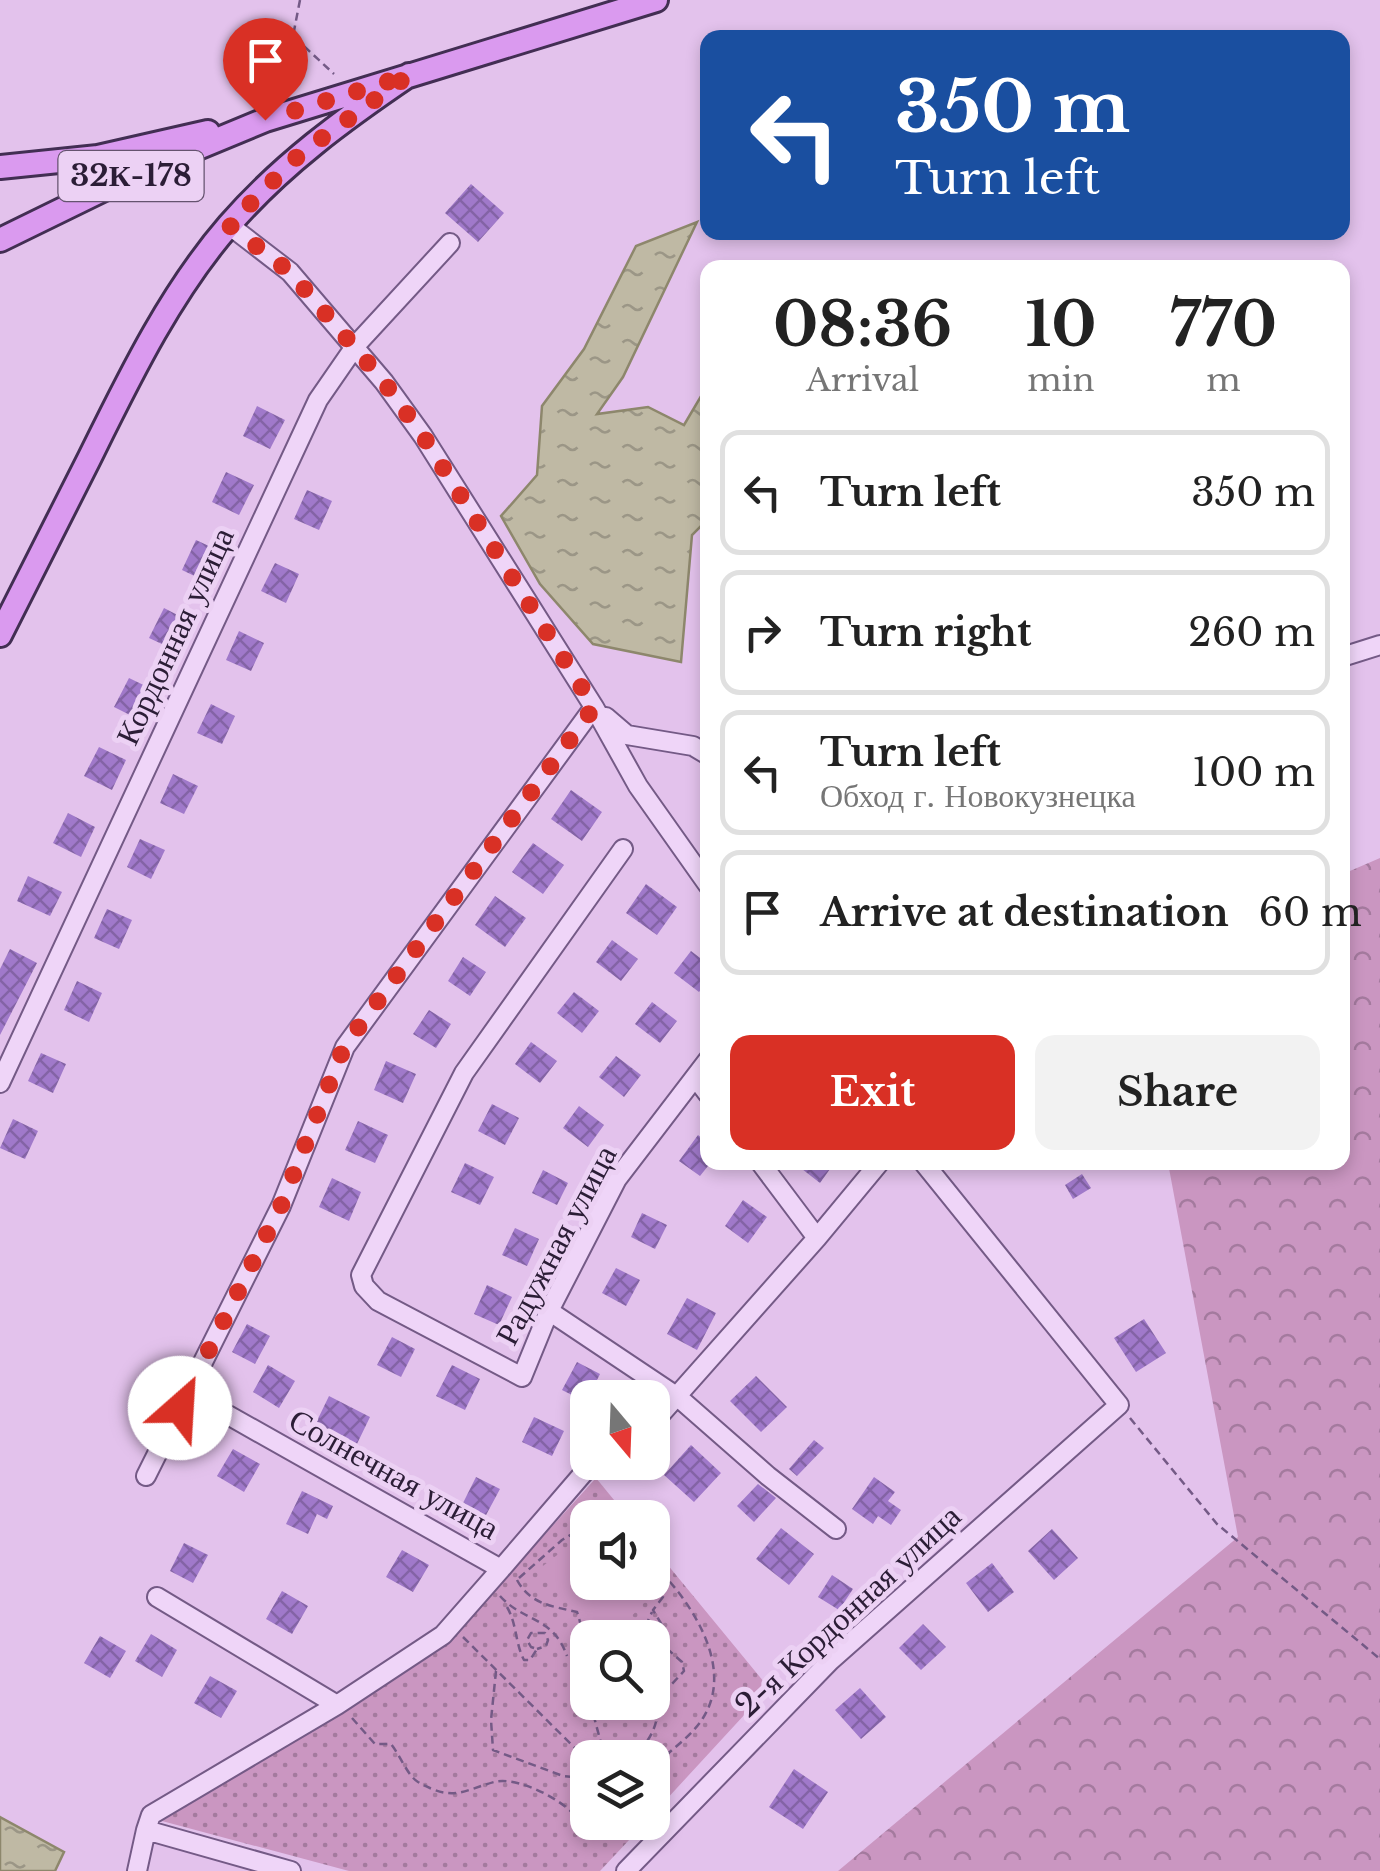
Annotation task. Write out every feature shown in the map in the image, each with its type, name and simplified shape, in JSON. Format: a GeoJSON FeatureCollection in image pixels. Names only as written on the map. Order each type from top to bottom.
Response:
{"type":"FeatureCollection","features":[{"type":"Feature","properties":{"kind":"main road","name":"32К-178"},"geometry":{"type":"LineString","coordinates":[[0,240],[137,173],[265,120],[656,0]]}},
{"type":"Feature","properties":{"kind":"main road"},"geometry":{"type":"LineString","coordinates":[[0,635],[150,341],[195,269],[229,225],[300,154],[409,75]]}},
{"type":"Feature","properties":{"kind":"main road"},"geometry":{"type":"LineString","coordinates":[[0,167],[98,156],[265,120]]}},
{"type":"Feature","properties":{"kind":"street"},"geometry":{"type":"LineString","coordinates":[[229,225],[290,272],[356,345],[423,436],[594,707],[638,786],[700,873]]}},
{"type":"Feature","properties":{"kind":"street","name":"Кордонная улица"},"geometry":{"type":"LineString","coordinates":[[0,1083],[318,400],[356,345],[450,243]]}},
{"type":"Feature","properties":{"kind":"street"},"geometry":{"type":"LineString","coordinates":[[1350,655],[1380,645]]}},
{"type":"Feature","properties":{"kind":"street"},"geometry":{"type":"LineString","coordinates":[[594,707],[627,735],[700,750]]}},
{"type":"Feature","properties":{"kind":"street"},"geometry":{"type":"LineString","coordinates":[[146,1476],[281,1206],[344,1047],[594,707]]}},
{"type":"Feature","properties":{"kind":"street","name":"Радужная улица"},"geometry":{"type":"LineString","coordinates":[[623,850],[464,1073],[361,1275],[364,1286],[378,1301],[522,1377],[550,1311],[617,1179],[700,1070]]}},
{"type":"Feature","properties":{"kind":"street"},"geometry":{"type":"LineString","coordinates":[[695,1077],[700,1084]]}},
{"type":"Feature","properties":{"kind":"street"},"geometry":{"type":"LineString","coordinates":[[766,1170],[818,1238]]}},
{"type":"Feature","properties":{"kind":"street"},"geometry":{"type":"LineString","coordinates":[[670,1407],[873,1170]]}},
{"type":"Feature","properties":{"kind":"street"},"geometry":{"type":"LineString","coordinates":[[929,1170],[1119,1405]]}},
{"type":"Feature","properties":{"kind":"street"},"geometry":{"type":"LineString","coordinates":[[550,1311],[679,1398],[836,1530]]}},
{"type":"Feature","properties":{"kind":"street","name":"2-я Кордонная улица"},"geometry":{"type":"LineString","coordinates":[[626,1871],[830,1661],[1119,1405]]}},
{"type":"Feature","properties":{"kind":"street","name":"Солнечная улица"},"geometry":{"type":"LineString","coordinates":[[146,1830],[151,1815],[342,1701],[443,1635],[501,1569],[228,1415]]}},
{"type":"Feature","properties":{"kind":"street"},"geometry":{"type":"LineString","coordinates":[[501,1569],[578,1480]]}},
{"type":"Feature","properties":{"kind":"street"},"geometry":{"type":"LineString","coordinates":[[156,1597],[342,1701]]}},
{"type":"Feature","properties":{"kind":"street"},"geometry":{"type":"LineString","coordinates":[[137,1871],[146,1830],[292,1871]]}},
{"type":"Feature","properties":{"kind":"path"},"geometry":{"type":"LineString","coordinates":[[300,0],[294,36],[334,74]]}},
{"type":"Feature","properties":{"kind":"path"},"geometry":{"type":"LineString","coordinates":[[1119,1405],[1217,1524],[1380,1659]]}},
{"type":"Feature","properties":{"kind":"path"},"geometry":{"type":"LineString","coordinates":[[570,1535],[517,1580],[524,1593],[539,1603],[577,1612],[580,1620]]}},
{"type":"Feature","properties":{"kind":"path"},"geometry":{"type":"LineString","coordinates":[[670,1581],[696,1616],[711,1656],[713,1690],[703,1718],[670,1750]]}},
{"type":"Feature","properties":{"kind":"path"},"geometry":{"type":"LineString","coordinates":[[486,1587],[504,1598],[517,1625],[519,1651],[524,1660],[530,1660],[537,1649]]}},
{"type":"Feature","properties":{"kind":"path"},"geometry":{"type":"LineString","coordinates":[[648,1620],[661,1600]]}},
{"type":"Feature","properties":{"kind":"path"},"geometry":{"type":"LineString","coordinates":[[507,1606],[548,1624],[561,1640],[567,1656]]}},
{"type":"Feature","properties":{"kind":"path"},"geometry":{"type":"LineString","coordinates":[[649,1740],[658,1723],[657,1700],[684,1671],[682,1662],[655,1638],[662,1625],[653,1610]]}},
{"type":"Feature","properties":{"kind":"path"},"geometry":{"type":"LineString","coordinates":[[451,1626],[570,1743]]}},
{"type":"Feature","properties":{"kind":"path"},"geometry":{"type":"LineString","coordinates":[[518,1637],[537,1649],[546,1646],[548,1640],[544,1633],[531,1633],[527,1640]]}},
{"type":"Feature","properties":{"kind":"path"},"geometry":{"type":"LineString","coordinates":[[496,1670],[491,1720],[493,1750],[570,1777]]}},
{"type":"Feature","properties":{"kind":"path"},"geometry":{"type":"LineString","coordinates":[[342,1701],[376,1744],[391,1744],[414,1780],[440,1791],[466,1794],[498,1780],[549,1795],[570,1807]]}},
{"type":"Feature","properties":{"kind":"green space"},"geometry":{"type":"Polygon","coordinates":[[[1380,858],[1380,1871],[838,1871],[1238,1537],[1169,1170],[1350,1170],[1350,871],[1380,858]]]}},
{"type":"Feature","properties":{"kind":"green space"},"geometry":{"type":"Polygon","coordinates":[[[594,1480],[614,1500],[576,1500],[594,1480]]]}},
{"type":"Feature","properties":{"kind":"green space"},"geometry":{"type":"Polygon","coordinates":[[[570,1507],[570,1600],[670,1600],[670,1568],[769,1688],[670,1796],[670,1740],[570,1740],[570,1840],[629,1840],[600,1871],[349,1871],[162,1821],[308,1733],[448,1641],[570,1507]]]}},
{"type":"Feature","properties":{"kind":"green space"},"geometry":{"type":"Polygon","coordinates":[[[570,1545],[570,1598],[539,1569],[570,1545]]]}},
{"type":"Feature","properties":{"kind":"green space"},"geometry":{"type":"Polygon","coordinates":[[[572,1600],[647,1600],[628,1620],[594,1620],[572,1600]]]}},
{"type":"Feature","properties":{"kind":"water"},"geometry":{"type":"Polygon","coordinates":[[[697,222],[623,377],[597,414],[648,407],[684,425],[700,398],[700,527],[692,535],[681,662],[593,644],[540,584],[501,516],[537,475],[542,406],[584,349],[636,246],[697,222]]]}},
{"type":"Feature","properties":{"kind":"water"},"geometry":{"type":"Polygon","coordinates":[[[0,1817],[64,1852],[55,1871],[0,1871],[0,1817]]]}},
{"type":"Feature","properties":{"kind":"building"},"geometry":{"type":"Polygon","coordinates":[[[471,184],[504,213],[478,242],[445,213],[471,184]]]}},
{"type":"Feature","properties":{"kind":"building"},"geometry":{"type":"Polygon","coordinates":[[[257,406],[285,420],[270,449],[243,436],[257,406]]]}},
{"type":"Feature","properties":{"kind":"building"},"geometry":{"type":"Polygon","coordinates":[[[226,472],[254,485],[239,515],[212,502],[226,472]]]}},
{"type":"Feature","properties":{"kind":"building"},"geometry":{"type":"Polygon","coordinates":[[[307,490],[332,501],[319,530],[294,519],[307,490]]]}},
{"type":"Feature","properties":{"kind":"building"},"geometry":{"type":"Polygon","coordinates":[[[196,540],[224,553],[209,583],[182,570],[196,540]]]}},
{"type":"Feature","properties":{"kind":"building"},"geometry":{"type":"Polygon","coordinates":[[[275,563],[299,574],[286,603],[261,591],[275,563]]]}},
{"type":"Feature","properties":{"kind":"building"},"geometry":{"type":"Polygon","coordinates":[[[164,608],[191,622],[177,651],[149,638],[164,608]]]}},
{"type":"Feature","properties":{"kind":"building"},"geometry":{"type":"Polygon","coordinates":[[[239,631],[264,643],[251,671],[226,660],[239,631]]]}},
{"type":"Feature","properties":{"kind":"building"},"geometry":{"type":"Polygon","coordinates":[[[129,678],[156,691],[142,721],[114,707],[129,678]]]}},
{"type":"Feature","properties":{"kind":"building"},"geometry":{"type":"Polygon","coordinates":[[[211,704],[235,716],[222,744],[197,733],[211,704]]]}},
{"type":"Feature","properties":{"kind":"building"},"geometry":{"type":"Polygon","coordinates":[[[99,747],[126,760],[112,790],[84,776],[99,747]]]}},
{"type":"Feature","properties":{"kind":"building"},"geometry":{"type":"Polygon","coordinates":[[[173,774],[198,786],[184,814],[160,803],[173,774]]]}},
{"type":"Feature","properties":{"kind":"building"},"geometry":{"type":"Polygon","coordinates":[[[571,790],[602,812],[582,841],[551,819],[571,790]]]}},
{"type":"Feature","properties":{"kind":"building"},"geometry":{"type":"Polygon","coordinates":[[[68,813],[95,827],[81,857],[53,843],[68,813]]]}},
{"type":"Feature","properties":{"kind":"building"},"geometry":{"type":"Polygon","coordinates":[[[140,839],[165,850],[151,879],[127,867],[140,839]]]}},
{"type":"Feature","properties":{"kind":"building"},"geometry":{"type":"Polygon","coordinates":[[[533,843],[564,865],[543,894],[512,872],[533,843]]]}},
{"type":"Feature","properties":{"kind":"building"},"geometry":{"type":"Polygon","coordinates":[[[28,876],[62,892],[50,916],[17,901],[28,876]]]}},
{"type":"Feature","properties":{"kind":"building"},"geometry":{"type":"Polygon","coordinates":[[[646,884],[677,907],[657,935],[626,913],[646,884]]]}},
{"type":"Feature","properties":{"kind":"building"},"geometry":{"type":"Polygon","coordinates":[[[495,896],[526,918],[505,947],[475,925],[495,896]]]}},
{"type":"Feature","properties":{"kind":"building"},"geometry":{"type":"Polygon","coordinates":[[[107,909],[132,920],[119,949],[94,938],[107,909]]]}},
{"type":"Feature","properties":{"kind":"building"},"geometry":{"type":"Polygon","coordinates":[[[612,940],[638,959],[621,981],[596,962],[612,940]]]}},
{"type":"Feature","properties":{"kind":"building"},"geometry":{"type":"Polygon","coordinates":[[[10,949],[37,963],[0,1035],[0,969],[10,949]]]}},
{"type":"Feature","properties":{"kind":"building"},"geometry":{"type":"Polygon","coordinates":[[[691,951],[700,958],[700,991],[699,992],[674,973],[691,951]]]}},
{"type":"Feature","properties":{"kind":"building"},"geometry":{"type":"Polygon","coordinates":[[[463,957],[486,972],[470,996],[448,981],[463,957]]]}},
{"type":"Feature","properties":{"kind":"building"},"geometry":{"type":"Polygon","coordinates":[[[77,981],[102,993],[89,1022],[64,1010],[77,981]]]}},
{"type":"Feature","properties":{"kind":"building"},"geometry":{"type":"Polygon","coordinates":[[[574,992],[599,1011],[582,1033],[557,1013],[574,992]]]}},
{"type":"Feature","properties":{"kind":"building"},"geometry":{"type":"Polygon","coordinates":[[[652,1002],[677,1021],[660,1043],[635,1024],[652,1002]]]}},
{"type":"Feature","properties":{"kind":"building"},"geometry":{"type":"Polygon","coordinates":[[[429,1010],[451,1024],[436,1048],[413,1034],[429,1010]]]}},
{"type":"Feature","properties":{"kind":"building"},"geometry":{"type":"Polygon","coordinates":[[[531,1042],[557,1061],[540,1083],[515,1064],[531,1042]]]}},
{"type":"Feature","properties":{"kind":"building"},"geometry":{"type":"Polygon","coordinates":[[[41,1053],[66,1064],[53,1093],[28,1081],[41,1053]]]}},
{"type":"Feature","properties":{"kind":"building"},"geometry":{"type":"Polygon","coordinates":[[[616,1056],[641,1075],[624,1097],[599,1077],[616,1056]]]}},
{"type":"Feature","properties":{"kind":"building"},"geometry":{"type":"Polygon","coordinates":[[[386,1061],[416,1074],[403,1103],[374,1090],[386,1061]]]}},
{"type":"Feature","properties":{"kind":"building"},"geometry":{"type":"Polygon","coordinates":[[[492,1104],[519,1118],[505,1145],[478,1131],[492,1104]]]}},
{"type":"Feature","properties":{"kind":"building"},"geometry":{"type":"Polygon","coordinates":[[[579,1106],[604,1125],[588,1147],[563,1128],[579,1106]]]}},
{"type":"Feature","properties":{"kind":"building"},"geometry":{"type":"Polygon","coordinates":[[[13,1119],[38,1131],[25,1159],[0,1148],[13,1119]]]}},
{"type":"Feature","properties":{"kind":"building"},"geometry":{"type":"Polygon","coordinates":[[[358,1121],[388,1135],[375,1163],[345,1150],[358,1121]]]}},
{"type":"Feature","properties":{"kind":"building"},"geometry":{"type":"Polygon","coordinates":[[[698,1135],[700,1170],[705,1170],[700,1176],[679,1161],[698,1135]]]}},
{"type":"Feature","properties":{"kind":"building"},"geometry":{"type":"Polygon","coordinates":[[[465,1163],[494,1177],[480,1205],[451,1192],[465,1163]]]}},
{"type":"Feature","properties":{"kind":"building"},"geometry":{"type":"Polygon","coordinates":[[[543,1170],[568,1183],[557,1205],[532,1193],[543,1170]]]}},
{"type":"Feature","properties":{"kind":"building"},"geometry":{"type":"Polygon","coordinates":[[[803,1170],[829,1170],[820,1183],[803,1170]]]}},
{"type":"Feature","properties":{"kind":"building"},"geometry":{"type":"Polygon","coordinates":[[[1082,1174],[1091,1188],[1073,1199],[1065,1185],[1082,1174]]]}},
{"type":"Feature","properties":{"kind":"building"},"geometry":{"type":"Polygon","coordinates":[[[332,1178],[361,1192],[349,1221],[319,1207],[332,1178]]]}},
{"type":"Feature","properties":{"kind":"building"},"geometry":{"type":"Polygon","coordinates":[[[743,1200],[767,1217],[748,1243],[725,1226],[743,1200]]]}},
{"type":"Feature","properties":{"kind":"building"},"geometry":{"type":"Polygon","coordinates":[[[642,1213],[667,1225],[655,1249],[631,1237],[642,1213]]]}},
{"type":"Feature","properties":{"kind":"building"},"geometry":{"type":"Polygon","coordinates":[[[515,1228],[539,1239],[527,1266],[502,1255],[515,1228]]]}},
{"type":"Feature","properties":{"kind":"building"},"geometry":{"type":"Polygon","coordinates":[[[616,1268],[640,1280],[626,1306],[602,1293],[616,1268]]]}},
{"type":"Feature","properties":{"kind":"building"},"geometry":{"type":"Polygon","coordinates":[[[487,1285],[512,1297],[499,1325],[474,1314],[487,1285]]]}},
{"type":"Feature","properties":{"kind":"building"},"geometry":{"type":"Polygon","coordinates":[[[687,1298],[716,1313],[697,1350],[667,1334],[687,1298]]]}},
{"type":"Feature","properties":{"kind":"building"},"geometry":{"type":"Polygon","coordinates":[[[1144,1319],[1166,1353],[1136,1372],[1114,1338],[1144,1319]]]}},
{"type":"Feature","properties":{"kind":"building"},"geometry":{"type":"Polygon","coordinates":[[[247,1324],[270,1336],[255,1364],[232,1352],[247,1324]]]}},
{"type":"Feature","properties":{"kind":"building"},"geometry":{"type":"Polygon","coordinates":[[[392,1337],[415,1349],[401,1377],[377,1365],[392,1337]]]}},
{"type":"Feature","properties":{"kind":"building"},"geometry":{"type":"Polygon","coordinates":[[[577,1362],[600,1374],[597,1380],[570,1380],[570,1394],[562,1390],[577,1362]]]}},
{"type":"Feature","properties":{"kind":"building"},"geometry":{"type":"Polygon","coordinates":[[[268,1365],[295,1381],[279,1408],[253,1392],[268,1365]]]}},
{"type":"Feature","properties":{"kind":"building"},"geometry":{"type":"Polygon","coordinates":[[[452,1365],[480,1379],[465,1410],[436,1396],[452,1365]]]}},
{"type":"Feature","properties":{"kind":"building"},"geometry":{"type":"Polygon","coordinates":[[[756,1376],[787,1407],[761,1432],[730,1401],[756,1376]]]}},
{"type":"Feature","properties":{"kind":"building"},"geometry":{"type":"Polygon","coordinates":[[[329,1396],[370,1417],[355,1448],[314,1427],[329,1396]]]}},
{"type":"Feature","properties":{"kind":"building"},"geometry":{"type":"Polygon","coordinates":[[[534,1417],[564,1431],[552,1456],[522,1442],[534,1417]]]}},
{"type":"Feature","properties":{"kind":"building"},"geometry":{"type":"Polygon","coordinates":[[[814,1440],[824,1448],[797,1476],[789,1469],[814,1440]]]}},
{"type":"Feature","properties":{"kind":"building"},"geometry":{"type":"Polygon","coordinates":[[[691,1445],[721,1473],[694,1502],[670,1480],[670,1468],[691,1445]]]}},
{"type":"Feature","properties":{"kind":"building"},"geometry":{"type":"Polygon","coordinates":[[[233,1449],[260,1464],[244,1492],[217,1476],[233,1449]]]}},
{"type":"Feature","properties":{"kind":"building"},"geometry":{"type":"Polygon","coordinates":[[[476,1477],[500,1489],[485,1517],[462,1505],[476,1477]]]}},
{"type":"Feature","properties":{"kind":"building"},"geometry":{"type":"Polygon","coordinates":[[[874,1477],[895,1492],[888,1501],[901,1510],[891,1525],[878,1516],[873,1524],[852,1509],[874,1477]]]}},
{"type":"Feature","properties":{"kind":"building"},"geometry":{"type":"Polygon","coordinates":[[[758,1484],[776,1498],[754,1522],[737,1506],[758,1484]]]}},
{"type":"Feature","properties":{"kind":"building"},"geometry":{"type":"Polygon","coordinates":[[[302,1491],[333,1506],[327,1519],[317,1514],[308,1534],[286,1524],[302,1491]]]}},
{"type":"Feature","properties":{"kind":"building"},"geometry":{"type":"Polygon","coordinates":[[[781,1528],[814,1554],[789,1585],[756,1559],[781,1528]]]}},
{"type":"Feature","properties":{"kind":"building"},"geometry":{"type":"Polygon","coordinates":[[[1052,1529],[1078,1558],[1054,1580],[1028,1551],[1052,1529]]]}},
{"type":"Feature","properties":{"kind":"building"},"geometry":{"type":"Polygon","coordinates":[[[184,1543],[208,1555],[193,1583],[170,1571],[184,1543]]]}},
{"type":"Feature","properties":{"kind":"building"},"geometry":{"type":"Polygon","coordinates":[[[402,1550],[429,1565],[413,1592],[386,1577],[402,1550]]]}},
{"type":"Feature","properties":{"kind":"building"},"geometry":{"type":"Polygon","coordinates":[[[992,1563],[1014,1592],[988,1612],[966,1583],[992,1563]]]}},
{"type":"Feature","properties":{"kind":"building"},"geometry":{"type":"Polygon","coordinates":[[[832,1575],[853,1589],[839,1610],[818,1597],[832,1575]]]}},
{"type":"Feature","properties":{"kind":"building"},"geometry":{"type":"Polygon","coordinates":[[[282,1591],[308,1606],[292,1634],[266,1619],[282,1591]]]}},
{"type":"Feature","properties":{"kind":"building"},"geometry":{"type":"Polygon","coordinates":[[[923,1624],[946,1647],[921,1670],[899,1648],[923,1624]]]}},
{"type":"Feature","properties":{"kind":"building"},"geometry":{"type":"Polygon","coordinates":[[[151,1634],[177,1650],[162,1677],[135,1661],[151,1634]]]}},
{"type":"Feature","properties":{"kind":"building"},"geometry":{"type":"Polygon","coordinates":[[[100,1636],[126,1651],[110,1678],[84,1663],[100,1636]]]}},
{"type":"Feature","properties":{"kind":"building"},"geometry":{"type":"Polygon","coordinates":[[[210,1676],[237,1691],[221,1718],[194,1703],[210,1676]]]}},
{"type":"Feature","properties":{"kind":"building"},"geometry":{"type":"Polygon","coordinates":[[[860,1688],[886,1717],[861,1739],[835,1710],[860,1688]]]}},
{"type":"Feature","properties":{"kind":"building"},"geometry":{"type":"Polygon","coordinates":[[[794,1769],[828,1792],[803,1829],[769,1807],[794,1769]]]}},
{"type":"Feature","properties":{"kind":"route"},"geometry":{"type":"LineString","coordinates":[[180,1408],[281,1206],[344,1047],[594,707],[423,436],[356,345],[290,272],[229,225],[300,154],[409,75],[265,120]]}}]}
